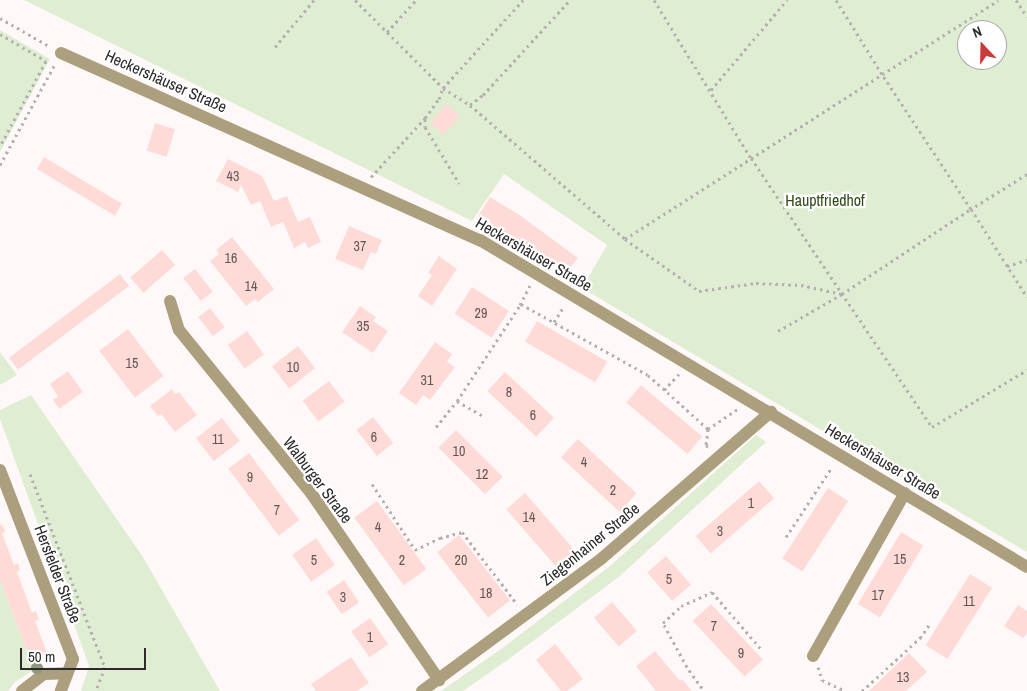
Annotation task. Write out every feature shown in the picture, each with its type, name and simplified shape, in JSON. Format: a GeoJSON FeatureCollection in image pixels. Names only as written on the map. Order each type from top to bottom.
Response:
{"type":"FeatureCollection","features":[{"type":"Feature","properties":{"kind":"street","name":"Heckershäuser Straße"},"geometry":{"type":"LineString","coordinates":[[61,53],[364,186],[480,240],[771,412],[1027,567]]}},
{"type":"Feature","properties":{"kind":"street","name":"Walburger Straße"},"geometry":{"type":"LineString","coordinates":[[170,302],[179,330],[311,493],[439,680]]}},
{"type":"Feature","properties":{"kind":"street","name":"Ziegenhainer Straße"},"geometry":{"type":"LineString","coordinates":[[422,691],[601,559],[771,412]]}},
{"type":"Feature","properties":{"kind":"street","name":"Hersfelder Straße"},"geometry":{"type":"LineString","coordinates":[[0,470],[73,659],[61,691]]}},
{"type":"Feature","properties":{"kind":"street"},"geometry":{"type":"LineString","coordinates":[[814,656],[904,493]]}},
{"type":"Feature","properties":{"kind":"street"},"geometry":{"type":"LineString","coordinates":[[22,691],[44,674],[67,673]]}},
{"type":"Feature","properties":{"kind":"path"},"geometry":{"type":"LineString","coordinates":[[275,46],[314,0]]}},
{"type":"Feature","properties":{"kind":"path"},"geometry":{"type":"LineString","coordinates":[[355,0],[443,88],[470,106],[625,239],[699,291],[756,283],[801,285],[842,294]]}},
{"type":"Feature","properties":{"kind":"path"},"geometry":{"type":"LineString","coordinates":[[387,32],[416,0]]}},
{"type":"Feature","properties":{"kind":"path"},"geometry":{"type":"LineString","coordinates":[[364,186],[425,118],[439,100],[443,88],[523,0]]}},
{"type":"Feature","properties":{"kind":"path"},"geometry":{"type":"LineString","coordinates":[[470,106],[483,95],[570,0]]}},
{"type":"Feature","properties":{"kind":"path"},"geometry":{"type":"LineString","coordinates":[[654,0],[751,158],[932,428],[1027,370]]}},
{"type":"Feature","properties":{"kind":"path"},"geometry":{"type":"LineString","coordinates":[[711,90],[787,0]]}},
{"type":"Feature","properties":{"kind":"path"},"geometry":{"type":"LineString","coordinates":[[836,0],[1027,298]]}},
{"type":"Feature","properties":{"kind":"path"},"geometry":{"type":"LineString","coordinates":[[625,239],[998,0]]}},
{"type":"Feature","properties":{"kind":"path"},"geometry":{"type":"LineString","coordinates":[[1016,0],[1027,17]]}},
{"type":"Feature","properties":{"kind":"path"},"geometry":{"type":"LineString","coordinates":[[0,18],[61,53],[0,164]]}},
{"type":"Feature","properties":{"kind":"path"},"geometry":{"type":"LineString","coordinates":[[0,34],[46,61],[0,146]]}},
{"type":"Feature","properties":{"kind":"path"},"geometry":{"type":"LineString","coordinates":[[425,118],[425,128],[459,183]]}},
{"type":"Feature","properties":{"kind":"path"},"geometry":{"type":"LineString","coordinates":[[778,331],[842,294],[971,208],[1027,174]]}},
{"type":"Feature","properties":{"kind":"path"},"geometry":{"type":"LineString","coordinates":[[1007,266],[1027,260]]}},
{"type":"Feature","properties":{"kind":"path"},"geometry":{"type":"LineString","coordinates":[[436,427],[457,401],[521,304],[536,273]]}},
{"type":"Feature","properties":{"kind":"path"},"geometry":{"type":"LineString","coordinates":[[521,304],[648,375],[708,429],[744,405],[748,399]]}},
{"type":"Feature","properties":{"kind":"path"},"geometry":{"type":"LineString","coordinates":[[664,390],[689,364]]}},
{"type":"Feature","properties":{"kind":"path"},"geometry":{"type":"LineString","coordinates":[[457,401],[483,416]]}},
{"type":"Feature","properties":{"kind":"path"},"geometry":{"type":"LineString","coordinates":[[786,537],[840,454]]}},
{"type":"Feature","properties":{"kind":"path"},"geometry":{"type":"LineString","coordinates":[[30,474],[105,667],[96,691]]}},
{"type":"Feature","properties":{"kind":"path"},"geometry":{"type":"LineString","coordinates":[[372,484],[415,550],[440,538],[462,532],[525,616]]}},
{"type":"Feature","properties":{"kind":"path"},"geometry":{"type":"LineString","coordinates":[[702,688],[687,667],[663,623],[681,606],[712,592],[762,648]]}},
{"type":"Feature","properties":{"kind":"path"},"geometry":{"type":"LineString","coordinates":[[862,691],[920,638],[931,622]]}},
{"type":"Feature","properties":{"kind":"path"},"geometry":{"type":"LineString","coordinates":[[814,656],[822,680],[846,691]]}},
{"type":"Feature","properties":{"kind":"green space","name":"Hauptfriedhof"},"geometry":{"type":"Polygon","coordinates":[[[24,0],[1027,0],[1027,552],[582,288],[607,245],[504,174],[472,221],[24,0]]]}},
{"type":"Feature","properties":{"kind":"green space"},"geometry":{"type":"Polygon","coordinates":[[[0,30],[50,59],[0,152],[0,30]]]}},
{"type":"Feature","properties":{"kind":"green space"},"geometry":{"type":"Polygon","coordinates":[[[0,352],[17,375],[0,385],[0,352]]]}},
{"type":"Feature","properties":{"kind":"green space"},"geometry":{"type":"Polygon","coordinates":[[[31,395],[143,557],[220,691],[81,691],[89,666],[0,419],[0,410],[31,395]]]}},
{"type":"Feature","properties":{"kind":"green space"},"geometry":{"type":"Polygon","coordinates":[[[756,435],[766,442],[620,576],[463,691],[441,691],[501,649],[610,566],[756,435]]]}},
{"type":"Feature","properties":{"kind":"green space"},"geometry":{"type":"Polygon","coordinates":[[[0,580],[34,670],[15,682],[8,691],[0,691],[0,580]]]}},
{"type":"Feature","properties":{"kind":"building"},"geometry":{"type":"Polygon","coordinates":[[[447,104],[460,116],[443,135],[430,122],[447,104]]]}},
{"type":"Feature","properties":{"kind":"building"},"geometry":{"type":"Polygon","coordinates":[[[155,123],[175,129],[167,157],[147,151],[155,123]]]}},
{"type":"Feature","properties":{"kind":"building"},"geometry":{"type":"Polygon","coordinates":[[[44,157],[122,204],[115,216],[37,169],[44,157]]]}},
{"type":"Feature","properties":{"kind":"building"},"geometry":{"type":"Polygon","coordinates":[[[228,159],[262,176],[274,201],[287,196],[298,222],[310,217],[321,242],[308,248],[305,242],[294,248],[283,222],[271,227],[260,201],[251,205],[241,185],[238,192],[216,181],[228,159]]]}},
{"type":"Feature","properties":{"kind":"building"},"geometry":{"type":"Polygon","coordinates":[[[490,197],[521,216],[578,258],[567,271],[478,216],[490,197]]]}},
{"type":"Feature","properties":{"kind":"building"},"geometry":{"type":"Polygon","coordinates":[[[349,226],[382,240],[376,254],[371,252],[363,270],[335,259],[349,226]]]}},
{"type":"Feature","properties":{"kind":"building"},"geometry":{"type":"Polygon","coordinates":[[[232,237],[274,289],[258,302],[255,299],[246,306],[210,261],[219,254],[216,250],[232,237]]]}},
{"type":"Feature","properties":{"kind":"building"},"geometry":{"type":"Polygon","coordinates":[[[162,250],[175,265],[143,293],[130,278],[162,250]]]}},
{"type":"Feature","properties":{"kind":"building"},"geometry":{"type":"Polygon","coordinates":[[[439,256],[457,269],[432,306],[418,296],[432,275],[428,273],[439,256]]]}},
{"type":"Feature","properties":{"kind":"building"},"geometry":{"type":"Polygon","coordinates":[[[195,269],[213,292],[201,301],[183,278],[195,269]]]}},
{"type":"Feature","properties":{"kind":"building"},"geometry":{"type":"Polygon","coordinates":[[[120,274],[129,286],[18,370],[9,358],[120,274]]]}},
{"type":"Feature","properties":{"kind":"building"},"geometry":{"type":"Polygon","coordinates":[[[472,287],[509,311],[491,338],[455,314],[472,287]]]}},
{"type":"Feature","properties":{"kind":"building"},"geometry":{"type":"Polygon","coordinates":[[[360,306],[376,317],[373,321],[388,331],[373,353],[342,332],[360,306]]]}},
{"type":"Feature","properties":{"kind":"building"},"geometry":{"type":"Polygon","coordinates":[[[210,308],[225,327],[213,336],[198,317],[210,308]]]}},
{"type":"Feature","properties":{"kind":"building"},"geometry":{"type":"Polygon","coordinates":[[[537,321],[607,362],[595,382],[525,342],[537,321]]]}},
{"type":"Feature","properties":{"kind":"building"},"geometry":{"type":"Polygon","coordinates":[[[128,329],[164,376],[135,398],[99,351],[128,329]]]}},
{"type":"Feature","properties":{"kind":"building"},"geometry":{"type":"Polygon","coordinates":[[[247,331],[264,354],[245,369],[228,345],[247,331]]]}},
{"type":"Feature","properties":{"kind":"building"},"geometry":{"type":"Polygon","coordinates":[[[435,342],[452,354],[447,362],[455,367],[430,400],[423,395],[416,405],[399,393],[435,342]]]}},
{"type":"Feature","properties":{"kind":"building"},"geometry":{"type":"Polygon","coordinates":[[[298,346],[315,368],[289,388],[272,366],[298,346]]]}},
{"type":"Feature","properties":{"kind":"building"},"geometry":{"type":"Polygon","coordinates":[[[68,371],[83,392],[59,409],[53,400],[58,396],[50,384],[68,371]]]}},
{"type":"Feature","properties":{"kind":"building"},"geometry":{"type":"Polygon","coordinates":[[[505,372],[554,418],[536,437],[487,391],[505,372]]]}},
{"type":"Feature","properties":{"kind":"building"},"geometry":{"type":"Polygon","coordinates":[[[329,381],[345,402],[318,422],[303,401],[329,381]]]}},
{"type":"Feature","properties":{"kind":"building"},"geometry":{"type":"Polygon","coordinates":[[[641,385],[702,436],[687,454],[626,403],[641,385]]]}},
{"type":"Feature","properties":{"kind":"building"},"geometry":{"type":"Polygon","coordinates":[[[172,389],[175,394],[179,392],[197,415],[175,432],[161,414],[158,416],[150,406],[172,389]]]}},
{"type":"Feature","properties":{"kind":"building"},"geometry":{"type":"Polygon","coordinates":[[[373,417],[393,443],[377,456],[356,430],[373,417]]]}},
{"type":"Feature","properties":{"kind":"building"},"geometry":{"type":"Polygon","coordinates":[[[222,418],[240,441],[214,461],[196,438],[222,418]]]}},
{"type":"Feature","properties":{"kind":"building"},"geometry":{"type":"Polygon","coordinates":[[[456,430],[503,477],[485,494],[438,448],[456,430]]]}},
{"type":"Feature","properties":{"kind":"building"},"geometry":{"type":"Polygon","coordinates":[[[578,439],[637,494],[619,512],[561,457],[578,439]]]}},
{"type":"Feature","properties":{"kind":"building"},"geometry":{"type":"Polygon","coordinates":[[[249,453],[300,520],[279,536],[228,469],[249,453]]]}},
{"type":"Feature","properties":{"kind":"building"},"geometry":{"type":"Polygon","coordinates":[[[759,481],[774,498],[711,553],[696,536],[759,481]]]}},
{"type":"Feature","properties":{"kind":"building"},"geometry":{"type":"Polygon","coordinates":[[[828,488],[848,501],[802,572],[782,558],[828,488]]]}},
{"type":"Feature","properties":{"kind":"building"},"geometry":{"type":"Polygon","coordinates":[[[525,493],[577,553],[558,569],[506,509],[525,493]]]}},
{"type":"Feature","properties":{"kind":"building"},"geometry":{"type":"Polygon","coordinates":[[[377,501],[426,569],[404,585],[354,517],[377,501]]]}},
{"type":"Feature","properties":{"kind":"building"},"geometry":{"type":"Polygon","coordinates":[[[2,524],[5,532],[2,533],[14,565],[18,563],[20,570],[17,572],[32,613],[36,611],[39,620],[35,621],[47,653],[30,659],[0,580],[0,525],[2,524]]]}},
{"type":"Feature","properties":{"kind":"building"},"geometry":{"type":"Polygon","coordinates":[[[901,532],[923,545],[880,617],[858,604],[901,532]]]}},
{"type":"Feature","properties":{"kind":"building"},"geometry":{"type":"Polygon","coordinates":[[[459,535],[510,600],[488,618],[437,552],[459,535]]]}},
{"type":"Feature","properties":{"kind":"building"},"geometry":{"type":"Polygon","coordinates":[[[316,538],[335,565],[311,582],[292,555],[316,538]]]}},
{"type":"Feature","properties":{"kind":"building"},"geometry":{"type":"Polygon","coordinates":[[[666,556],[691,585],[672,601],[647,572],[666,556]]]}},
{"type":"Feature","properties":{"kind":"building"},"geometry":{"type":"Polygon","coordinates":[[[970,574],[992,588],[948,659],[925,645],[970,574]]]}},
{"type":"Feature","properties":{"kind":"building"},"geometry":{"type":"Polygon","coordinates":[[[344,580],[359,602],[342,614],[327,592],[344,580]]]}},
{"type":"Feature","properties":{"kind":"building"},"geometry":{"type":"Polygon","coordinates":[[[612,602],[637,631],[619,646],[594,618],[612,602]]]}},
{"type":"Feature","properties":{"kind":"building"},"geometry":{"type":"Polygon","coordinates":[[[711,604],[763,660],[745,677],[693,621],[711,604]]]}},
{"type":"Feature","properties":{"kind":"building"},"geometry":{"type":"Polygon","coordinates":[[[1018,605],[1027,611],[1027,633],[1023,638],[1004,626],[1018,605]]]}},
{"type":"Feature","properties":{"kind":"building"},"geometry":{"type":"Polygon","coordinates":[[[370,618],[388,644],[370,657],[351,631],[370,618]]]}},
{"type":"Feature","properties":{"kind":"building"},"geometry":{"type":"Polygon","coordinates":[[[555,644],[583,679],[567,691],[561,691],[536,660],[555,644]]]}},
{"type":"Feature","properties":{"kind":"building"},"geometry":{"type":"Polygon","coordinates":[[[655,651],[680,681],[682,679],[692,691],[656,691],[636,666],[655,651]]]}},
{"type":"Feature","properties":{"kind":"building"},"geometry":{"type":"Polygon","coordinates":[[[909,653],[927,672],[906,691],[869,691],[909,653]]]}},
{"type":"Feature","properties":{"kind":"building"},"geometry":{"type":"Polygon","coordinates":[[[351,657],[369,683],[357,691],[316,691],[311,684],[351,657]]]}}]}
